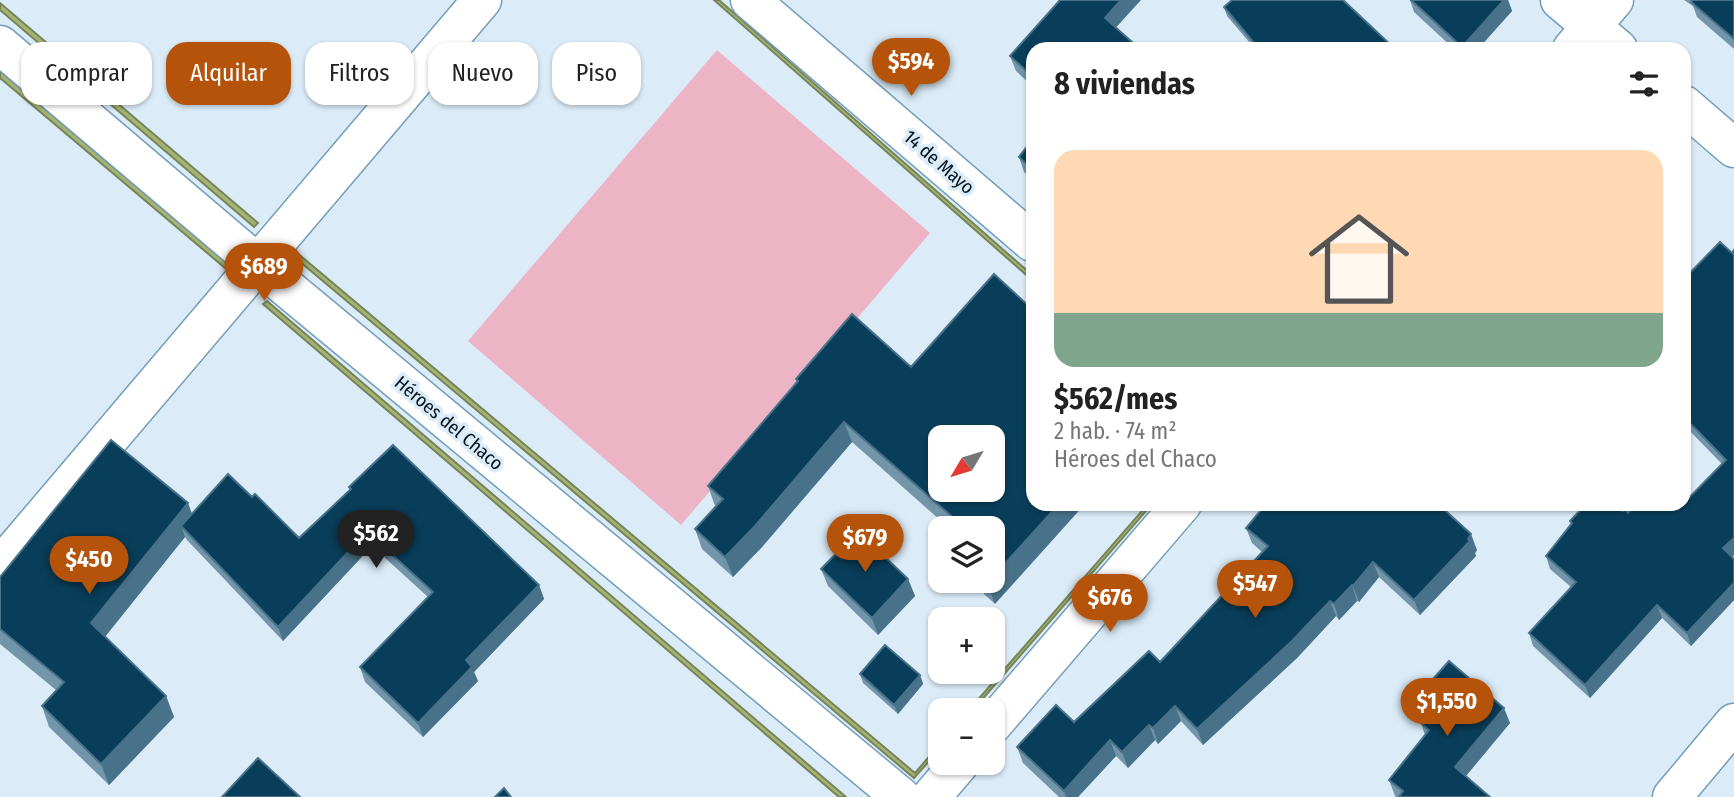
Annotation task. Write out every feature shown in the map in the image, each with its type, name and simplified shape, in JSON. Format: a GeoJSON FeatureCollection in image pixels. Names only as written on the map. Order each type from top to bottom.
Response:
{"type":"FeatureCollection","features":[{"type":"Feature","properties":{"kind":"street"},"geometry":{"type":"LineString","coordinates":[[0,567],[482,0]]}},
{"type":"Feature","properties":{"kind":"street","name":"14 de Mayo"},"geometry":{"type":"LineString","coordinates":[[750,0],[1026,237]]}},
{"type":"Feature","properties":{"kind":"street"},"geometry":{"type":"LineString","coordinates":[[1560,0],[1599,31]]}},
{"type":"Feature","properties":{"kind":"street","name":"Héroes del Chaco"},"geometry":{"type":"LineString","coordinates":[[0,46],[258,264],[901,797]]}},
{"type":"Feature","properties":{"kind":"street"},"geometry":{"type":"LineString","coordinates":[[1691,111],[1734,148]]}},
{"type":"Feature","properties":{"kind":"street"},"geometry":{"type":"LineString","coordinates":[[1005,710],[1176,511]]}},
{"type":"Feature","properties":{"kind":"street"},"geometry":{"type":"LineString","coordinates":[[1672,797],[1734,723]]}},
{"type":"Feature","properties":{"kind":"street"},"geometry":{"type":"LineString","coordinates":[[931,797],[950,775]]}},
{"type":"Feature","properties":{"kind":"shaded area"},"geometry":{"type":"Polygon","coordinates":[[[714,0],[719,0],[1026,270],[1026,275],[714,0]]]}},
{"type":"Feature","properties":{"kind":"shaded area"},"geometry":{"type":"Polygon","coordinates":[[[0,3],[46,42],[37,42],[0,10],[0,3]]]}},
{"type":"Feature","properties":{"kind":"shaded area"},"geometry":{"type":"Polygon","coordinates":[[[717,50],[930,233],[681,525],[468,341],[717,50]]]}},
{"type":"Feature","properties":{"kind":"shaded area"},"geometry":{"type":"Polygon","coordinates":[[[0,71],[21,89],[21,96],[0,78],[0,71]]]}},
{"type":"Feature","properties":{"kind":"shaded area"},"geometry":{"type":"Polygon","coordinates":[[[32,105],[40,105],[228,264],[225,268],[32,105]]]}},
{"type":"Feature","properties":{"kind":"shaded area"},"geometry":{"type":"Polygon","coordinates":[[[111,105],[120,105],[258,223],[254,227],[111,105]]]}},
{"type":"Feature","properties":{"kind":"shaded area"},"geometry":{"type":"Polygon","coordinates":[[[296,252],[915,773],[928,758],[928,762],[914,778],[292,255],[296,252]]]}},
{"type":"Feature","properties":{"kind":"shaded area"},"geometry":{"type":"Polygon","coordinates":[[[267,301],[846,797],[839,797],[263,304],[267,301]]]}},
{"type":"Feature","properties":{"kind":"shaded area"},"geometry":{"type":"Polygon","coordinates":[[[1142,511],[1146,511],[1005,673],[1005,669],[1142,511]]]}},
{"type":"Feature","properties":{"kind":"shaded area"},"geometry":{"type":"Polygon","coordinates":[[[992,684],[996,684],[983,698],[979,698],[992,684]]]}},
{"type":"Feature","properties":{"kind":"building"},"geometry":{"type":"Polygon","coordinates":[[[1060,0],[1121,0],[1105,18],[1132,42],[1026,42],[1026,71],[1010,56],[1060,0]]]}},
{"type":"Feature","properties":{"kind":"building"},"geometry":{"type":"Polygon","coordinates":[[[1232,0],[1343,0],[1388,42],[1253,42],[1224,7],[1232,0]]]}},
{"type":"Feature","properties":{"kind":"building"},"geometry":{"type":"Polygon","coordinates":[[[1411,0],[1504,0],[1466,42],[1457,42],[1411,0]]]}},
{"type":"Feature","properties":{"kind":"building"},"geometry":{"type":"Polygon","coordinates":[[[1734,0],[1734,39],[1691,2],[1734,0]]]}},
{"type":"Feature","properties":{"kind":"building"},"geometry":{"type":"Polygon","coordinates":[[[1026,148],[1026,163],[1019,157],[1026,148]]]}},
{"type":"Feature","properties":{"kind":"building"},"geometry":{"type":"Polygon","coordinates":[[[1720,242],[1732,253],[1734,250],[1734,538],[1723,548],[1734,559],[1734,583],[1687,633],[1657,605],[1585,685],[1529,633],[1576,582],[1546,556],[1579,511],[1691,511],[1691,496],[1726,460],[1691,424],[1691,272],[1720,242]]]}},
{"type":"Feature","properties":{"kind":"building"},"geometry":{"type":"Polygon","coordinates":[[[994,274],[1026,303],[1026,511],[1053,511],[1005,564],[1005,516],[951,516],[935,502],[1005,502],[1005,425],[928,425],[928,496],[844,422],[725,557],[695,529],[723,499],[708,486],[798,381],[796,379],[852,314],[911,367],[994,274]]]}},
{"type":"Feature","properties":{"kind":"building"},"geometry":{"type":"Polygon","coordinates":[[[111,440],[188,503],[91,623],[166,696],[101,764],[42,706],[64,682],[0,629],[0,577],[111,440]]]}},
{"type":"Feature","properties":{"kind":"building"},"geometry":{"type":"Polygon","coordinates":[[[393,445],[539,585],[466,660],[472,667],[418,723],[360,667],[433,592],[367,532],[278,627],[181,526],[228,474],[252,497],[255,494],[299,538],[393,445]]]}},
{"type":"Feature","properties":{"kind":"building"},"geometry":{"type":"Polygon","coordinates":[[[1260,511],[1446,511],[1471,534],[1468,539],[1470,541],[1414,600],[1373,562],[1353,586],[1334,604],[1330,601],[1291,642],[1197,729],[1175,706],[1153,728],[1149,725],[1122,752],[1110,740],[1064,791],[1017,747],[1056,705],[1074,722],[1149,651],[1160,662],[1268,546],[1246,528],[1260,511]]]}},
{"type":"Feature","properties":{"kind":"building"},"geometry":{"type":"Polygon","coordinates":[[[858,531],[908,579],[872,618],[821,569],[858,531]]]}},
{"type":"Feature","properties":{"kind":"building"},"geometry":{"type":"Polygon","coordinates":[[[885,645],[920,675],[894,705],[860,674],[885,645]]]}},
{"type":"Feature","properties":{"kind":"building"},"geometry":{"type":"Polygon","coordinates":[[[1449,661],[1504,708],[1455,767],[1490,797],[1399,797],[1403,791],[1389,780],[1429,730],[1421,723],[1434,708],[1419,695],[1449,661]]]}},
{"type":"Feature","properties":{"kind":"building"},"geometry":{"type":"Polygon","coordinates":[[[258,758],[300,797],[222,797],[258,758]]]}},
{"type":"Feature","properties":{"kind":"building"},"geometry":{"type":"Polygon","coordinates":[[[504,788],[511,797],[495,797],[504,788]]]}}]}
